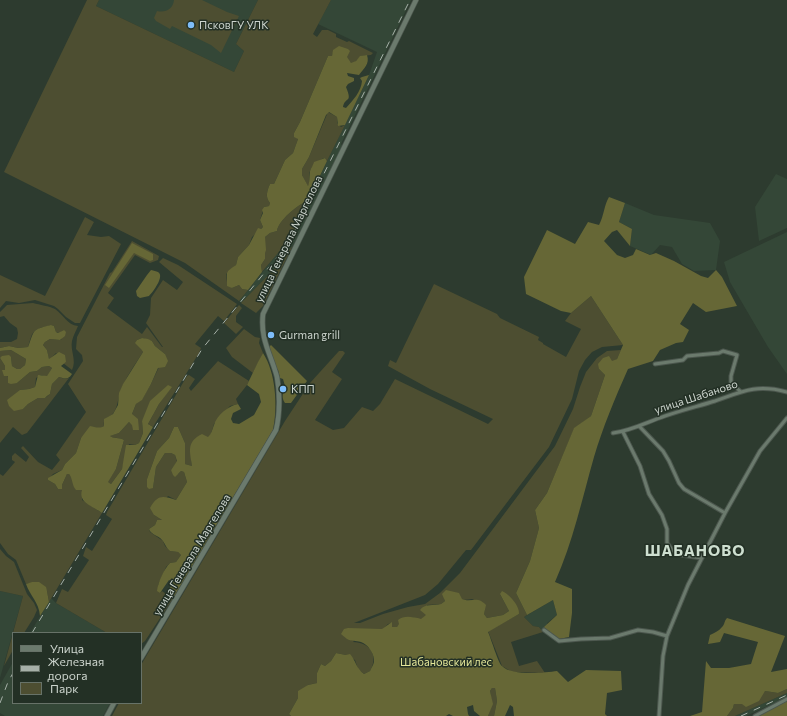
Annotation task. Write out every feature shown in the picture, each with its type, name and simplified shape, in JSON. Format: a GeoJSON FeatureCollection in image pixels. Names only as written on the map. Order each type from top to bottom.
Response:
{"type":"FeatureCollection","features":[{"type":"Feature","properties":{"kind":"main road","name":"улица Генерала Маргелова"},"geometry":{"type":"LineString","coordinates":[[142,656],[276,430],[280,414],[277,377],[263,333],[263,314],[416,0]]}},
{"type":"Feature","properties":{"kind":"main road"},"geometry":{"type":"LineString","coordinates":[[106,716],[113,704]]}},
{"type":"Feature","properties":{"kind":"street"},"geometry":{"type":"LineString","coordinates":[[656,364],[683,360],[687,356],[719,353],[723,351],[737,355],[731,376],[731,383],[740,391]]}},
{"type":"Feature","properties":{"kind":"street","name":"улица Шабаново"},"geometry":{"type":"LineString","coordinates":[[613,433],[623,432],[665,416],[740,391],[758,388],[787,392]]}},
{"type":"Feature","properties":{"kind":"street"},"geometry":{"type":"LineString","coordinates":[[659,716],[663,656],[667,636],[688,585],[760,451],[787,418]]}},
{"type":"Feature","properties":{"kind":"street"},"geometry":{"type":"LineString","coordinates":[[640,426],[663,451],[684,490],[725,514]]}},
{"type":"Feature","properties":{"kind":"street"},"geometry":{"type":"LineString","coordinates":[[623,432],[640,466],[649,494],[662,515],[666,529],[667,543],[674,551],[681,555],[702,558]]}},
{"type":"Feature","properties":{"kind":"street"},"geometry":{"type":"LineString","coordinates":[[544,630],[559,641],[610,638],[638,630],[654,632],[667,636]]}},
{"type":"Feature","properties":{"kind":"street"},"geometry":{"type":"LineString","coordinates":[[755,716],[787,699]]}},
{"type":"Feature","properties":{"kind":"shaded area","name":"ПсковГУ УЛК"},"geometry":{"type":"Polygon","coordinates":[[[99,0],[258,0],[236,44],[244,51],[234,72],[96,6],[99,0]]]}},
{"type":"Feature","properties":{"kind":"shaded area"},"geometry":{"type":"Polygon","coordinates":[[[331,0],[411,0],[341,144],[343,146],[304,227],[278,265],[241,303],[239,301],[286,243],[298,224],[369,75],[377,52],[318,24],[331,0]]]}},
{"type":"Feature","properties":{"kind":"shaded area"},"geometry":{"type":"Polygon","coordinates":[[[776,174],[787,179],[787,228],[759,241],[755,207],[776,174]]]}},
{"type":"Feature","properties":{"kind":"shaded area"},"geometry":{"type":"Polygon","coordinates":[[[625,203],[654,215],[710,223],[720,241],[716,270],[694,271],[682,264],[672,247],[660,245],[651,255],[630,246],[632,229],[619,222],[625,203]]]}},
{"type":"Feature","properties":{"kind":"shaded area"},"geometry":{"type":"Polygon","coordinates":[[[787,232],[787,374],[768,347],[730,282],[724,262],[787,232]]]}},
{"type":"Feature","properties":{"kind":"shaded area"},"geometry":{"type":"Polygon","coordinates":[[[0,591],[23,596],[0,678],[0,591]]]}},
{"type":"Feature","properties":{"kind":"shaded area"},"geometry":{"type":"Polygon","coordinates":[[[51,598],[56,603],[105,632],[31,632],[51,598]]]}},
{"type":"Feature","properties":{"kind":"shaded area"},"geometry":{"type":"Polygon","coordinates":[[[553,600],[557,615],[547,623],[547,631],[543,632],[539,627],[533,626],[524,617],[553,600]]]}},
{"type":"Feature","properties":{"kind":"shaded area"},"geometry":{"type":"Polygon","coordinates":[[[12,664],[12,704],[109,704],[103,716],[5,716],[0,713],[0,685],[12,664]]]}},
{"type":"Feature","properties":{"kind":"shaded area"},"geometry":{"type":"Polygon","coordinates":[[[787,693],[787,697],[746,716],[735,716],[787,693]]]}},
{"type":"Feature","properties":{"kind":"green space"},"geometry":{"type":"Polygon","coordinates":[[[87,0],[99,0],[96,6],[234,72],[244,51],[236,44],[258,0],[331,0],[313,34],[317,37],[322,30],[328,30],[336,34],[336,37],[347,42],[349,41],[373,53],[371,55],[361,56],[354,63],[351,63],[333,53],[332,56],[328,56],[294,133],[298,139],[293,153],[285,160],[274,184],[270,184],[267,196],[270,203],[269,206],[264,207],[260,220],[263,227],[252,237],[249,245],[238,257],[236,265],[226,274],[227,282],[232,288],[239,285],[242,289],[248,290],[239,301],[185,263],[4,172],[87,0]]]}},
{"type":"Feature","properties":{"kind":"green space"},"geometry":{"type":"Polygon","coordinates":[[[174,0],[202,0],[239,16],[221,53],[211,45],[172,26],[170,29],[156,21],[154,18],[157,11],[168,10],[171,8],[174,0]]]}},
{"type":"Feature","properties":{"kind":"green space"},"geometry":{"type":"Polygon","coordinates":[[[339,46],[350,51],[347,57],[351,63],[356,61],[360,56],[367,55],[368,58],[366,66],[359,75],[347,73],[348,76],[354,78],[354,81],[346,87],[349,98],[343,107],[346,108],[354,99],[361,85],[362,81],[360,78],[369,75],[345,125],[338,126],[337,117],[329,112],[326,115],[309,157],[302,169],[302,175],[308,186],[310,171],[314,162],[325,158],[327,161],[308,201],[289,213],[278,227],[277,231],[270,233],[265,237],[266,250],[265,259],[261,265],[262,272],[248,290],[242,289],[239,285],[232,288],[227,286],[227,273],[236,265],[238,257],[249,245],[258,228],[261,229],[263,227],[260,220],[263,213],[262,210],[264,207],[269,206],[270,203],[267,198],[267,194],[270,184],[274,184],[285,160],[293,153],[298,139],[294,137],[294,133],[328,56],[332,56],[333,50],[339,46]]]}},
{"type":"Feature","properties":{"kind":"green space"},"geometry":{"type":"Polygon","coordinates":[[[328,112],[337,117],[337,123],[341,127],[345,125],[327,161],[325,158],[321,160],[311,169],[309,173],[308,187],[302,175],[302,169],[309,157],[328,112]]]}},
{"type":"Feature","properties":{"kind":"green space"},"geometry":{"type":"Polygon","coordinates":[[[609,197],[625,203],[619,222],[632,229],[630,246],[617,230],[612,232],[604,241],[617,255],[625,258],[633,255],[636,249],[650,255],[656,253],[701,276],[708,278],[716,270],[722,277],[737,306],[706,312],[693,303],[680,324],[689,330],[683,342],[676,343],[660,350],[653,361],[628,369],[601,435],[572,536],[555,582],[572,589],[572,613],[569,637],[559,639],[547,631],[544,627],[557,615],[553,600],[527,615],[516,593],[530,561],[539,528],[535,510],[547,493],[574,428],[591,416],[605,375],[599,369],[598,364],[603,358],[609,356],[612,361],[617,359],[623,345],[591,296],[571,313],[561,311],[526,294],[524,277],[547,230],[575,244],[588,222],[599,225],[609,197]]]}},
{"type":"Feature","properties":{"kind":"green space"},"geometry":{"type":"Polygon","coordinates":[[[308,201],[295,230],[262,272],[261,265],[265,259],[265,237],[270,233],[277,231],[278,227],[289,213],[308,201]]]}},
{"type":"Feature","properties":{"kind":"green space"},"geometry":{"type":"Polygon","coordinates":[[[85,217],[94,222],[87,235],[101,237],[109,236],[121,244],[80,323],[75,323],[54,306],[35,300],[19,303],[6,301],[0,308],[0,275],[45,296],[85,217]]]}},
{"type":"Feature","properties":{"kind":"green space"},"geometry":{"type":"Polygon","coordinates":[[[132,241],[159,256],[158,260],[150,263],[135,255],[108,293],[114,298],[107,308],[142,334],[147,327],[162,347],[146,323],[150,315],[151,298],[163,280],[177,290],[183,282],[159,262],[163,258],[178,265],[237,304],[224,321],[218,316],[195,344],[201,348],[199,353],[153,427],[148,424],[159,404],[171,387],[142,421],[143,433],[139,443],[135,445],[129,444],[122,469],[111,484],[107,482],[116,469],[124,440],[109,436],[119,433],[129,422],[132,424],[132,414],[136,404],[142,399],[151,384],[165,354],[155,346],[152,341],[142,338],[137,340],[136,343],[143,352],[123,385],[114,412],[105,420],[104,426],[81,438],[76,453],[65,464],[62,470],[53,474],[48,480],[55,484],[58,489],[62,485],[67,474],[69,474],[82,490],[82,500],[102,513],[49,602],[47,591],[35,582],[26,584],[16,560],[8,554],[0,543],[0,474],[3,476],[15,462],[12,460],[12,456],[15,453],[26,462],[29,457],[21,448],[23,446],[38,462],[52,470],[60,460],[56,455],[86,412],[68,384],[83,361],[82,355],[76,349],[77,337],[110,273],[132,241]]]}},
{"type":"Feature","properties":{"kind":"green space"},"geometry":{"type":"Polygon","coordinates":[[[132,243],[153,254],[153,260],[150,261],[134,253],[109,288],[105,285],[132,243]]]}},
{"type":"Feature","properties":{"kind":"green space"},"geometry":{"type":"Polygon","coordinates":[[[293,245],[263,306],[256,313],[241,303],[278,265],[293,245]]]}},
{"type":"Feature","properties":{"kind":"green space"},"geometry":{"type":"Polygon","coordinates":[[[151,270],[160,274],[159,280],[149,296],[140,298],[137,296],[136,291],[151,270]]]}},
{"type":"Feature","properties":{"kind":"green space"},"geometry":{"type":"Polygon","coordinates":[[[434,284],[497,314],[500,318],[539,337],[538,340],[543,344],[566,357],[581,329],[565,321],[571,313],[591,296],[623,345],[602,347],[592,352],[585,360],[579,371],[572,399],[549,447],[471,550],[466,550],[438,584],[425,595],[354,623],[360,623],[383,614],[425,604],[440,593],[460,573],[555,446],[573,409],[586,372],[597,358],[607,351],[621,350],[617,359],[599,369],[605,375],[591,416],[574,429],[547,493],[535,510],[539,528],[530,561],[516,593],[527,615],[524,617],[533,626],[539,627],[543,632],[511,642],[519,666],[537,661],[545,673],[512,672],[502,666],[488,631],[519,614],[500,594],[509,611],[503,615],[487,618],[484,614],[485,605],[472,599],[462,600],[444,597],[445,601],[441,604],[427,605],[427,615],[421,620],[411,617],[397,627],[392,627],[392,623],[388,624],[383,629],[365,629],[353,642],[364,644],[371,651],[374,660],[370,671],[364,674],[358,669],[355,660],[346,655],[336,653],[331,661],[325,666],[321,664],[317,673],[317,683],[308,685],[298,698],[289,714],[291,716],[112,716],[118,704],[142,704],[142,663],[285,421],[310,383],[339,351],[343,351],[345,353],[332,372],[342,379],[315,420],[333,430],[344,428],[362,407],[373,411],[380,404],[395,379],[488,424],[493,419],[430,389],[388,366],[390,360],[396,363],[434,284]]]}},
{"type":"Feature","properties":{"kind":"green space"},"geometry":{"type":"Polygon","coordinates":[[[33,303],[55,309],[68,322],[78,326],[72,341],[74,363],[72,370],[63,363],[66,362],[56,353],[49,360],[47,350],[43,345],[50,339],[61,340],[64,330],[59,333],[56,332],[54,326],[40,328],[34,331],[28,347],[18,348],[9,346],[0,348],[0,342],[11,342],[17,339],[18,333],[17,328],[4,316],[0,317],[0,312],[7,305],[33,303]]]}},
{"type":"Feature","properties":{"kind":"green space"},"geometry":{"type":"Polygon","coordinates":[[[239,305],[242,308],[236,316],[236,322],[243,327],[236,334],[224,323],[239,305]]]}},
{"type":"Feature","properties":{"kind":"green space"},"geometry":{"type":"Polygon","coordinates":[[[51,325],[54,326],[56,332],[58,333],[64,330],[66,332],[65,336],[60,340],[50,339],[43,345],[47,350],[49,359],[59,352],[65,355],[66,362],[61,366],[72,374],[66,378],[59,377],[52,384],[50,394],[45,398],[38,398],[23,409],[14,411],[9,406],[7,400],[20,390],[35,387],[38,375],[47,376],[52,368],[49,366],[42,367],[37,371],[30,372],[17,383],[8,383],[8,376],[4,376],[2,370],[5,370],[5,366],[0,358],[2,356],[9,355],[11,357],[12,366],[17,369],[20,369],[25,365],[26,359],[11,350],[0,351],[0,348],[9,346],[18,348],[28,347],[33,333],[37,329],[51,325]]]}},
{"type":"Feature","properties":{"kind":"green space"},"geometry":{"type":"Polygon","coordinates":[[[244,329],[255,337],[260,338],[259,343],[263,353],[253,373],[232,357],[226,348],[244,329]]]}},
{"type":"Feature","properties":{"kind":"green space"},"geometry":{"type":"Polygon","coordinates":[[[142,338],[152,341],[155,346],[165,354],[168,361],[165,367],[158,368],[142,400],[136,404],[132,414],[138,419],[139,430],[133,430],[132,425],[129,422],[119,433],[110,436],[124,440],[116,469],[108,482],[111,484],[122,469],[126,445],[135,445],[139,443],[143,433],[142,421],[150,401],[168,385],[172,387],[159,404],[148,424],[153,427],[102,513],[84,501],[81,494],[82,490],[76,490],[69,474],[67,474],[62,485],[62,489],[58,489],[55,484],[48,480],[48,478],[62,470],[65,464],[76,453],[81,438],[90,426],[99,428],[104,426],[104,419],[113,414],[118,405],[119,393],[123,384],[143,352],[135,343],[137,340],[142,338]]]}},
{"type":"Feature","properties":{"kind":"green space"},"geometry":{"type":"Polygon","coordinates":[[[271,345],[307,381],[291,403],[285,403],[283,399],[285,386],[283,379],[280,378],[268,348],[271,345]]]}},
{"type":"Feature","properties":{"kind":"green space"},"geometry":{"type":"Polygon","coordinates":[[[11,350],[26,359],[25,365],[20,369],[12,366],[11,357],[0,358],[0,351],[11,350]]]}},
{"type":"Feature","properties":{"kind":"green space"},"geometry":{"type":"Polygon","coordinates":[[[263,353],[271,370],[275,390],[275,421],[273,430],[172,600],[166,596],[173,582],[169,580],[160,593],[157,591],[162,576],[170,563],[176,562],[181,555],[178,552],[170,551],[160,538],[150,531],[149,529],[155,525],[157,520],[162,520],[154,515],[150,508],[158,498],[161,497],[176,500],[187,482],[184,472],[181,471],[175,477],[173,475],[171,470],[177,461],[175,455],[165,453],[156,467],[153,488],[149,489],[147,487],[147,479],[157,451],[169,438],[174,427],[178,427],[185,443],[185,464],[192,466],[190,447],[193,440],[202,434],[208,437],[215,421],[223,412],[238,404],[241,409],[233,413],[231,419],[233,423],[239,424],[254,415],[261,402],[259,394],[247,385],[263,353]]]}},
{"type":"Feature","properties":{"kind":"green space"},"geometry":{"type":"Polygon","coordinates":[[[0,358],[5,366],[9,379],[17,383],[30,372],[37,371],[42,367],[49,366],[52,368],[47,377],[41,375],[36,378],[35,387],[20,390],[23,409],[38,398],[45,398],[50,394],[52,384],[59,377],[65,379],[69,378],[27,433],[22,435],[13,427],[0,443],[0,358]]]}},
{"type":"Feature","properties":{"kind":"green space"},"geometry":{"type":"Polygon","coordinates":[[[218,361],[249,381],[236,399],[238,404],[230,406],[214,424],[211,434],[191,459],[192,466],[185,464],[185,443],[178,427],[174,427],[169,438],[157,451],[147,479],[153,488],[156,467],[165,453],[175,455],[177,462],[171,470],[178,474],[181,471],[184,472],[187,482],[176,500],[168,496],[154,515],[162,520],[157,520],[155,525],[149,529],[150,532],[163,541],[165,546],[170,551],[178,552],[181,555],[176,562],[170,563],[166,567],[158,585],[160,593],[162,591],[166,594],[166,597],[172,600],[142,643],[142,632],[105,632],[56,603],[62,589],[68,592],[89,560],[83,556],[86,547],[92,551],[112,519],[106,515],[107,512],[187,376],[189,375],[195,379],[189,388],[191,391],[218,361]]]}},
{"type":"Feature","properties":{"kind":"green space"},"geometry":{"type":"Polygon","coordinates":[[[0,549],[14,562],[27,594],[37,610],[25,632],[13,632],[23,596],[0,591],[0,549]]]}},
{"type":"Feature","properties":{"kind":"green space"},"geometry":{"type":"Polygon","coordinates":[[[39,582],[46,587],[47,591],[49,602],[40,616],[38,607],[26,584],[39,582]]]}},
{"type":"Feature","properties":{"kind":"green space","name":"Шабановский лес"},"geometry":{"type":"Polygon","coordinates":[[[446,590],[459,593],[462,599],[480,600],[483,602],[486,605],[484,614],[487,618],[503,615],[509,611],[500,594],[502,591],[514,601],[518,607],[519,614],[488,632],[500,664],[506,669],[520,673],[557,671],[568,682],[586,670],[621,671],[622,690],[607,693],[605,714],[607,716],[514,716],[513,707],[510,705],[505,716],[494,716],[497,701],[495,688],[492,688],[490,691],[493,704],[488,716],[480,716],[474,711],[473,705],[467,707],[469,716],[453,716],[449,714],[446,716],[291,716],[289,714],[298,698],[298,691],[308,685],[317,683],[317,673],[321,664],[325,666],[331,661],[336,653],[346,655],[350,654],[359,669],[364,674],[370,671],[374,659],[370,650],[364,643],[344,637],[341,634],[344,629],[382,629],[392,622],[392,627],[397,627],[399,624],[398,620],[403,617],[421,619],[426,615],[420,610],[424,606],[441,604],[445,601],[442,594],[446,590]]]}},
{"type":"Feature","properties":{"kind":"green space"},"geometry":{"type":"Polygon","coordinates":[[[727,618],[785,636],[771,672],[787,669],[787,689],[778,693],[765,691],[759,701],[746,707],[742,704],[734,704],[727,716],[690,716],[702,712],[706,661],[711,668],[729,668],[751,664],[758,642],[724,633],[720,642],[708,644],[710,635],[724,625],[727,618]]]}},
{"type":"Feature","properties":{"kind":"green space"},"geometry":{"type":"Polygon","coordinates":[[[12,637],[12,652],[4,666],[12,637]]]}},
{"type":"Feature","properties":{"kind":"green space"},"geometry":{"type":"Polygon","coordinates":[[[492,688],[495,688],[497,701],[494,716],[488,716],[492,704],[490,691],[492,688]]]}},
{"type":"Feature","properties":{"kind":"green space"},"geometry":{"type":"Polygon","coordinates":[[[787,689],[787,693],[735,716],[727,716],[734,704],[742,704],[765,691],[778,693],[787,689]]]}},
{"type":"Feature","properties":{"kind":"green space"},"geometry":{"type":"Polygon","coordinates":[[[787,701],[787,716],[758,716],[787,701]]]}},
{"type":"Feature","properties":{"kind":"railway"},"geometry":{"type":"LineString","coordinates":[[33,632],[202,349],[279,255],[299,224],[410,0]]}},
{"type":"Feature","properties":{"kind":"railway"},"geometry":{"type":"LineString","coordinates":[[0,703],[12,675]]}},
{"type":"Feature","properties":{"kind":"railway"},"geometry":{"type":"LineString","coordinates":[[741,716],[787,695]]}},
{"type":"Feature","properties":{"kind":"place","name":"ПсковГУ УЛК"},"geometry":{"type":"Point","coordinates":[191,25]}},
{"type":"Feature","properties":{"kind":"place","name":"Gurman grill"},"geometry":{"type":"Point","coordinates":[271,335]}},
{"type":"Feature","properties":{"kind":"place","name":"КПП"},"geometry":{"type":"Point","coordinates":[283,389]}},
{"type":"Feature","properties":{"kind":"district","name":"ШАБАНОВО"},"geometry":{"type":"Point","coordinates":[695,551]}}]}
